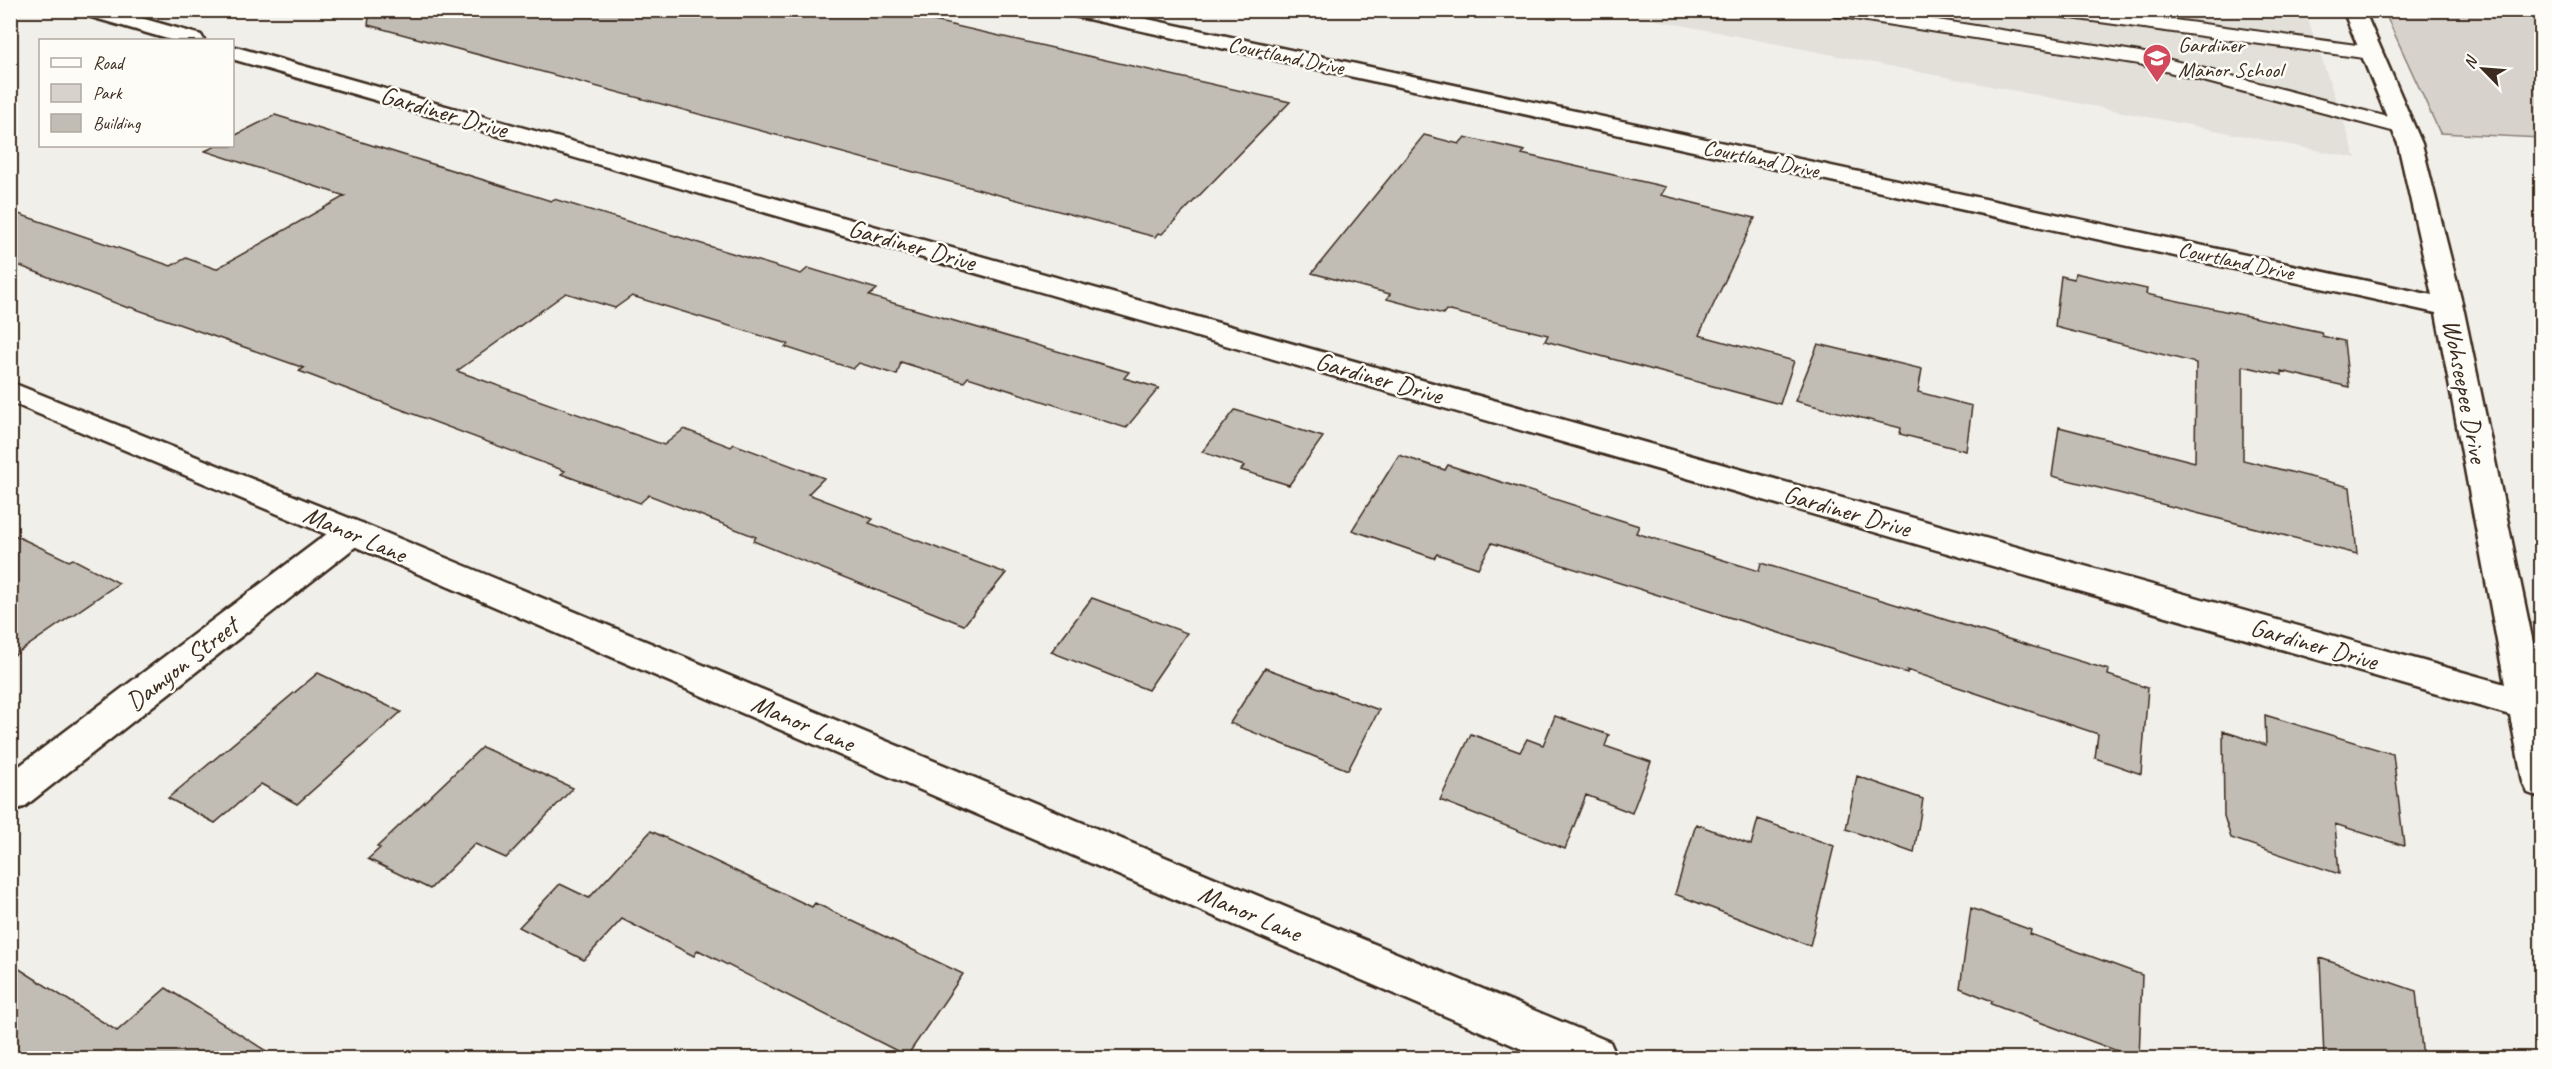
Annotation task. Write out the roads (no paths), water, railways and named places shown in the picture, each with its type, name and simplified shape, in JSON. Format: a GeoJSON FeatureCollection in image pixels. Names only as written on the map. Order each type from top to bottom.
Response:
{"type":"FeatureCollection","features":[{"type":"Feature","properties":{"kind":"street"},"geometry":{"type":"LineString","coordinates":[[88,10],[190,39]]}},
{"type":"Feature","properties":{"kind":"street","name":"Courtland Drive"},"geometry":{"type":"LineString","coordinates":[[1074,10],[2449,307]]}},
{"type":"Feature","properties":{"kind":"street","name":"Wohseepee Drive"},"geometry":{"type":"LineString","coordinates":[[2353,10],[2410,144],[2449,307],[2534,707],[2540,765]]}},
{"type":"Feature","properties":{"kind":"street","name":"Gardiner Drive"},"geometry":{"type":"LineString","coordinates":[[234,53],[2534,707]]}},
{"type":"Feature","properties":{"kind":"street","name":"Manor Lane"},"geometry":{"type":"LineString","coordinates":[[10,391],[352,532],[1594,1059]]}},
{"type":"Feature","properties":{"kind":"street","name":"Damyon Street"},"geometry":{"type":"LineString","coordinates":[[10,795],[352,532]]}},
{"type":"Feature","properties":{"kind":"lane"},"geometry":{"type":"LineString","coordinates":[[1835,10],[2140,58],[2403,128]]}},
{"type":"Feature","properties":{"kind":"lane"},"geometry":{"type":"LineString","coordinates":[[2056,10],[2371,53]]}},
{"type":"Feature","properties":{"kind":"lane"},"geometry":{"type":"LineString","coordinates":[[2103,10],[2142,23]]}},
{"type":"Feature","properties":{"kind":"lane"},"geometry":{"type":"LineString","coordinates":[[2140,58],[2142,23]]}},
{"type":"Feature","properties":{"kind":"place","name":"Gardiner Manor School"},"geometry":{"type":"Point","coordinates":[2157,84]}}]}
